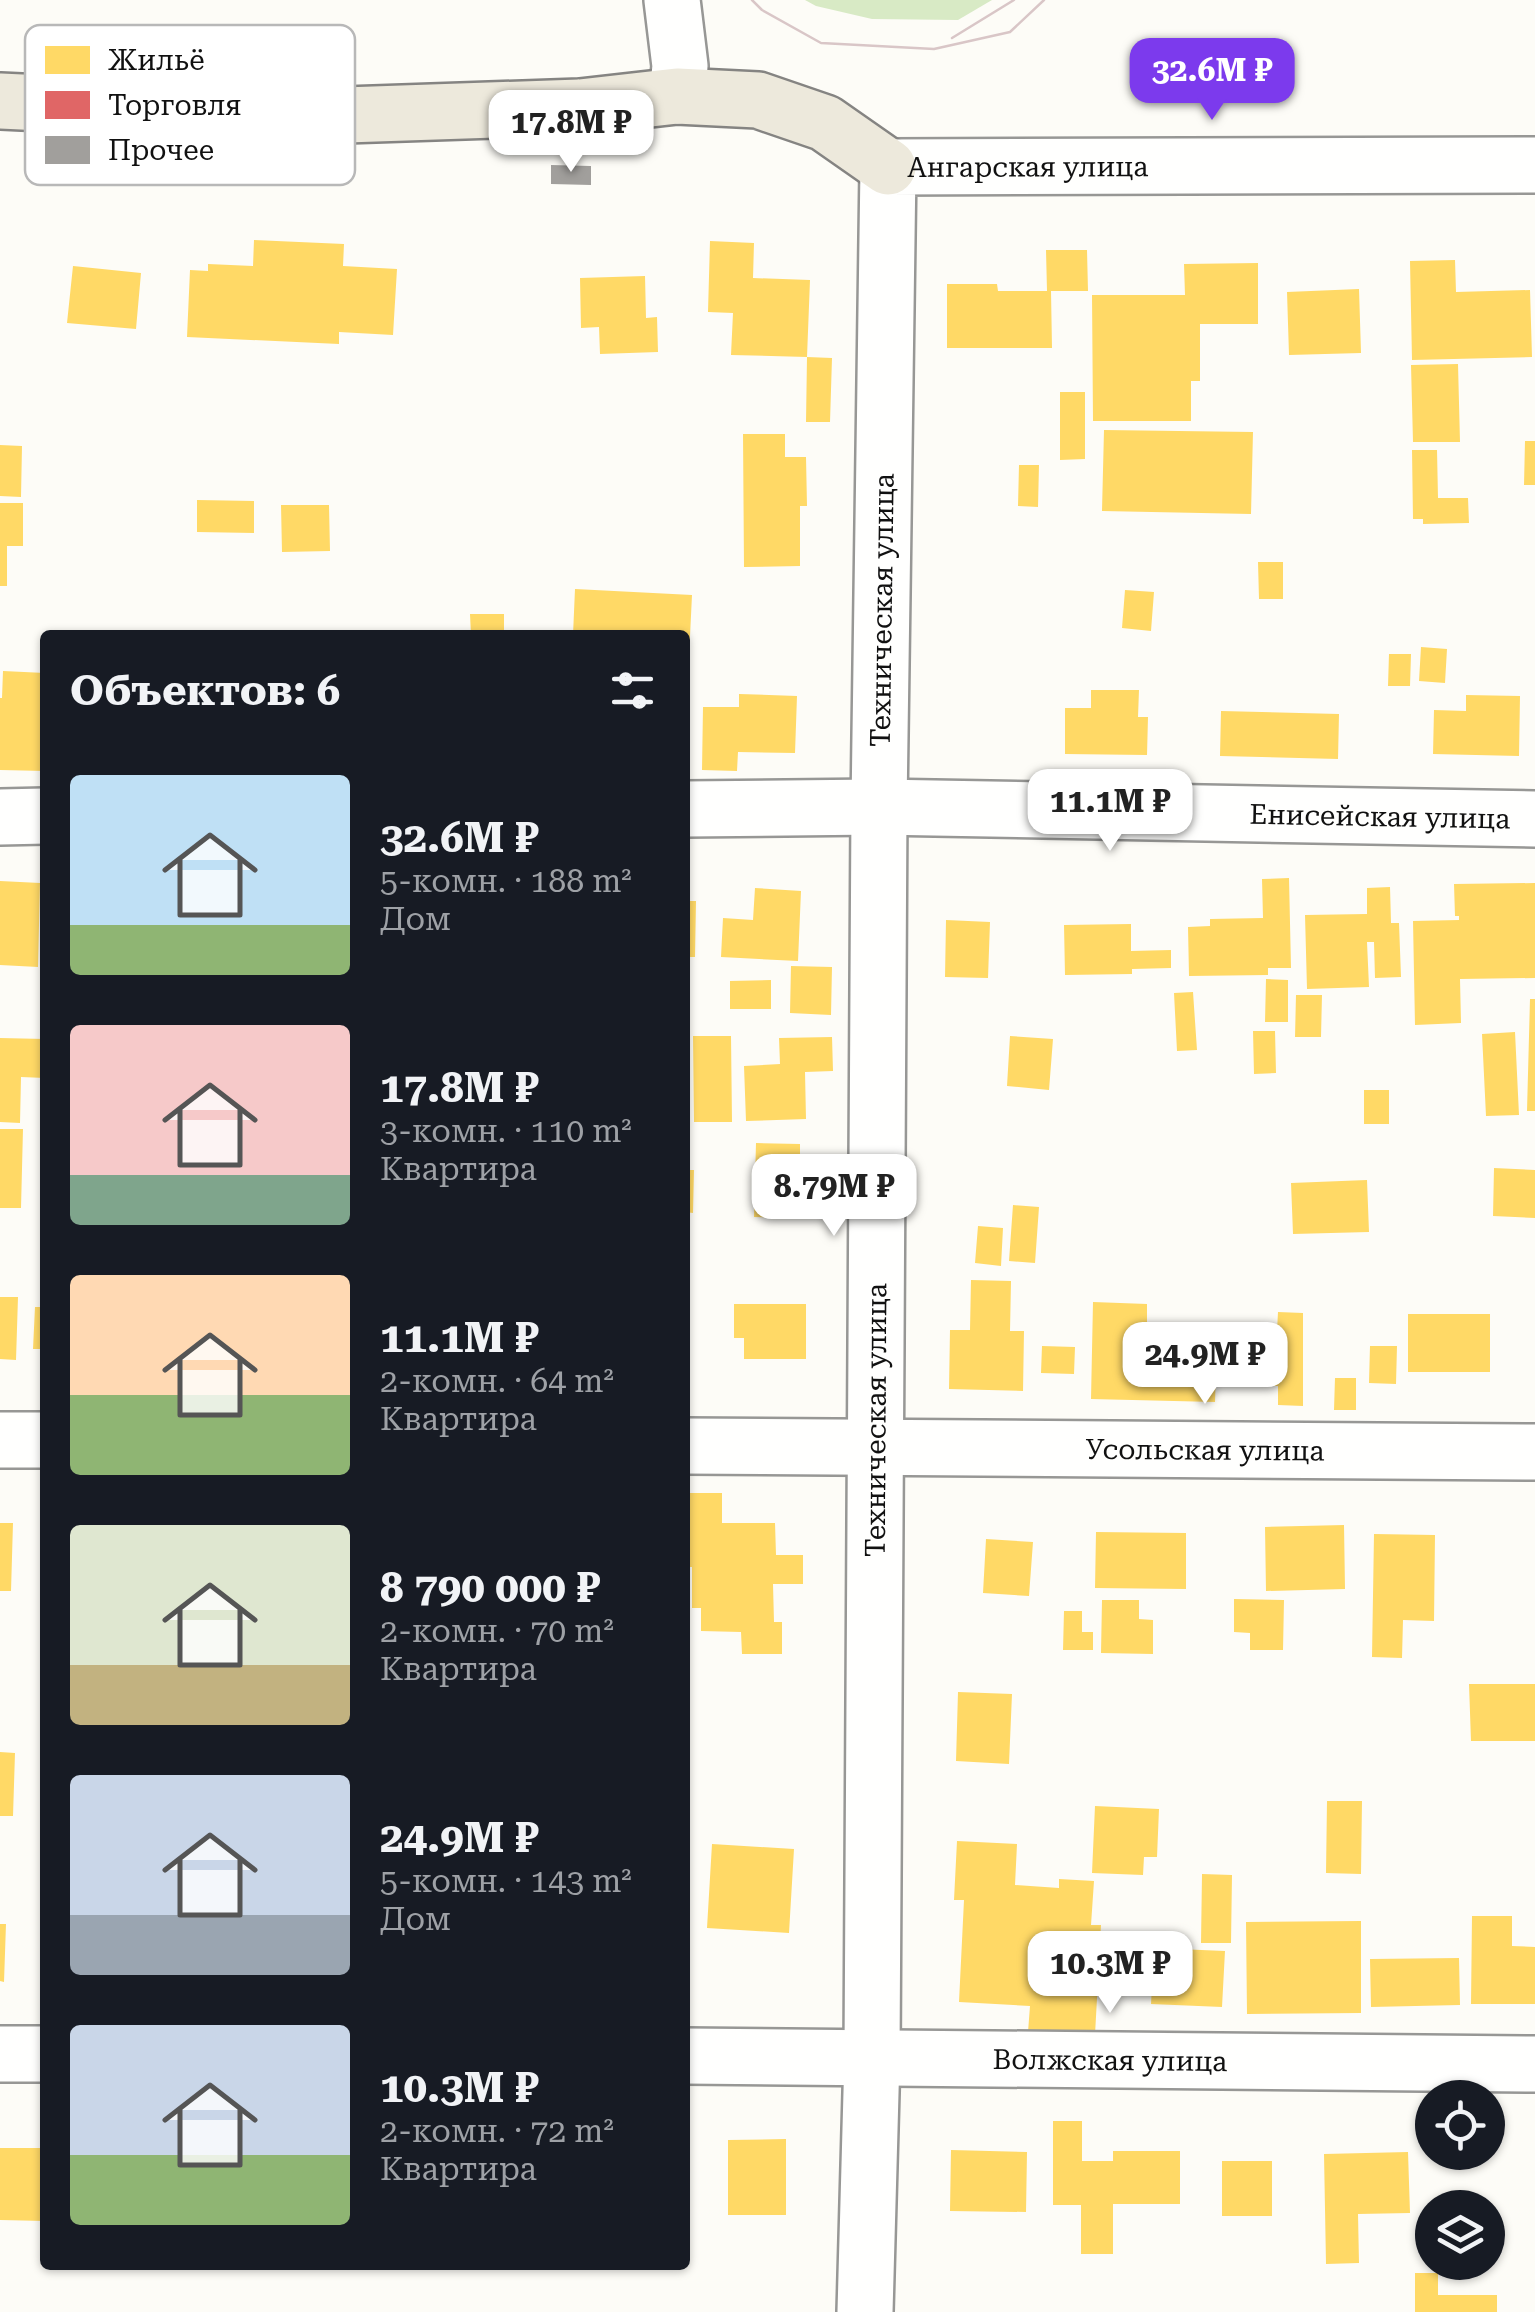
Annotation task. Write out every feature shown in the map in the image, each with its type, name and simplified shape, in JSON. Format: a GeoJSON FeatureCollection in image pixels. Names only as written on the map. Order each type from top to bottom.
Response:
{"type":"FeatureCollection","features":[{"type":"Feature","properties":{"kind":"main road","name":"Ангарская улица"},"geometry":{"type":"LineString","coordinates":[[355,115],[580,107],[677,96],[758,100],[825,123],[888,167]]}},
{"type":"Feature","properties":{"kind":"main road","name":"Ангарская улица"},"geometry":{"type":"LineString","coordinates":[[0,102],[25,103]]}},
{"type":"Feature","properties":{"kind":"street"},"geometry":{"type":"LineString","coordinates":[[672,0],[680,66],[677,96]]}},
{"type":"Feature","properties":{"kind":"street","name":"Ангарская улица"},"geometry":{"type":"LineString","coordinates":[[888,167],[1535,165]]}},
{"type":"Feature","properties":{"kind":"street","name":"Техническая улица"},"geometry":{"type":"LineString","coordinates":[[865,2312],[872,2056],[874,1447],[888,167]]}},
{"type":"Feature","properties":{"kind":"street","name":"Енисейская улица"},"geometry":{"type":"LineString","coordinates":[[690,809],[880,807],[1535,819]]}},
{"type":"Feature","properties":{"kind":"street"},"geometry":{"type":"LineString","coordinates":[[0,817],[40,816]]}},
{"type":"Feature","properties":{"kind":"street"},"geometry":{"type":"LineString","coordinates":[[0,1440],[40,1440]]}},
{"type":"Feature","properties":{"kind":"street","name":"Усольская улица"},"geometry":{"type":"LineString","coordinates":[[690,1446],[1535,1452]]}},
{"type":"Feature","properties":{"kind":"street"},"geometry":{"type":"LineString","coordinates":[[0,2054],[40,2054]]}},
{"type":"Feature","properties":{"kind":"street","name":"Волжская улица"},"geometry":{"type":"LineString","coordinates":[[690,2056],[1535,2064]]}},
{"type":"Feature","properties":{"kind":"green space"},"geometry":{"type":"Polygon","coordinates":[[[805,0],[992,0],[958,20],[872,19],[805,0]]]}},
{"type":"Feature","properties":{"kind":"building: Жильё"},"geometry":{"type":"Polygon","coordinates":[[[254,240],[344,244],[343,266],[397,269],[393,335],[339,332],[339,344],[187,337],[190,270],[208,271],[208,264],[253,266],[254,240]]]}},
{"type":"Feature","properties":{"kind":"building: Жильё"},"geometry":{"type":"Polygon","coordinates":[[[710,241],[754,243],[753,278],[810,280],[807,357],[731,355],[733,313],[708,312],[710,241]]]}},
{"type":"Feature","properties":{"kind":"building: Жильё"},"geometry":{"type":"Polygon","coordinates":[[[1046,250],[1087,250],[1088,291],[1051,291],[1052,348],[947,348],[947,284],[997,284],[998,291],[1047,291],[1046,250]]]}},
{"type":"Feature","properties":{"kind":"building: Жильё"},"geometry":{"type":"Polygon","coordinates":[[[1455,260],[1456,292],[1530,290],[1532,357],[1412,360],[1410,261],[1455,260]]]}},
{"type":"Feature","properties":{"kind":"building: Жильё"},"geometry":{"type":"Polygon","coordinates":[[[1258,263],[1258,324],[1200,324],[1200,381],[1191,381],[1191,421],[1093,421],[1092,295],[1185,295],[1184,264],[1258,263]]]}},
{"type":"Feature","properties":{"kind":"building: Жильё"},"geometry":{"type":"Polygon","coordinates":[[[73,266],[141,273],[136,329],[67,323],[73,266]]]}},
{"type":"Feature","properties":{"kind":"building: Жильё"},"geometry":{"type":"Polygon","coordinates":[[[645,276],[646,318],[657,317],[658,352],[600,354],[599,327],[581,328],[580,278],[645,276]]]}},
{"type":"Feature","properties":{"kind":"building: Жильё"},"geometry":{"type":"Polygon","coordinates":[[[1359,289],[1361,353],[1289,355],[1287,292],[1359,289]]]}},
{"type":"Feature","properties":{"kind":"building: Жильё"},"geometry":{"type":"Polygon","coordinates":[[[807,357],[832,358],[830,422],[806,422],[807,357]]]}},
{"type":"Feature","properties":{"kind":"building: Жильё"},"geometry":{"type":"Polygon","coordinates":[[[1458,364],[1460,442],[1413,442],[1411,365],[1458,364]]]}},
{"type":"Feature","properties":{"kind":"building: Жильё"},"geometry":{"type":"Polygon","coordinates":[[[1060,392],[1085,392],[1085,459],[1060,460],[1060,392]]]}},
{"type":"Feature","properties":{"kind":"building: Жильё"},"geometry":{"type":"Polygon","coordinates":[[[1104,430],[1253,432],[1251,514],[1102,511],[1104,430]]]}},
{"type":"Feature","properties":{"kind":"building: Жильё"},"geometry":{"type":"Polygon","coordinates":[[[743,434],[785,434],[785,457],[806,457],[807,506],[800,506],[800,566],[744,567],[743,434]]]}},
{"type":"Feature","properties":{"kind":"building: Жильё"},"geometry":{"type":"Polygon","coordinates":[[[1525,441],[1535,441],[1535,485],[1524,485],[1525,441]]]}},
{"type":"Feature","properties":{"kind":"building: Жильё"},"geometry":{"type":"Polygon","coordinates":[[[0,445],[22,446],[21,497],[0,496],[0,445]]]}},
{"type":"Feature","properties":{"kind":"building: Жильё"},"geometry":{"type":"Polygon","coordinates":[[[1412,450],[1437,450],[1438,498],[1468,498],[1469,523],[1423,524],[1423,519],[1413,519],[1412,450]]]}},
{"type":"Feature","properties":{"kind":"building: Жильё"},"geometry":{"type":"Polygon","coordinates":[[[1019,465],[1039,465],[1038,507],[1018,506],[1019,465]]]}},
{"type":"Feature","properties":{"kind":"building: Жильё"},"geometry":{"type":"Polygon","coordinates":[[[197,500],[254,501],[254,533],[197,532],[197,500]]]}},
{"type":"Feature","properties":{"kind":"building: Жильё"},"geometry":{"type":"Polygon","coordinates":[[[0,503],[23,503],[23,546],[7,546],[7,586],[0,586],[0,503]]]}},
{"type":"Feature","properties":{"kind":"building: Жильё"},"geometry":{"type":"Polygon","coordinates":[[[281,505],[329,505],[330,551],[282,552],[281,505]]]}},
{"type":"Feature","properties":{"kind":"building: Жильё"},"geometry":{"type":"Polygon","coordinates":[[[1258,562],[1283,562],[1283,599],[1259,599],[1258,562]]]}},
{"type":"Feature","properties":{"kind":"building: Жильё"},"geometry":{"type":"Polygon","coordinates":[[[575,589],[692,595],[690,636],[690,630],[573,630],[575,589]]]}},
{"type":"Feature","properties":{"kind":"building: Жильё"},"geometry":{"type":"Polygon","coordinates":[[[1125,590],[1154,592],[1151,631],[1122,628],[1125,590]]]}},
{"type":"Feature","properties":{"kind":"building: Жильё"},"geometry":{"type":"Polygon","coordinates":[[[470,614],[504,614],[504,630],[471,630],[470,614]]]}},
{"type":"Feature","properties":{"kind":"building: Жильё"},"geometry":{"type":"Polygon","coordinates":[[[1421,647],[1447,649],[1445,683],[1419,681],[1421,647]]]}},
{"type":"Feature","properties":{"kind":"building: Жильё"},"geometry":{"type":"Polygon","coordinates":[[[1389,654],[1411,654],[1410,686],[1388,686],[1389,654]]]}},
{"type":"Feature","properties":{"kind":"building: Жильё"},"geometry":{"type":"Polygon","coordinates":[[[3,671],[40,673],[40,771],[0,770],[3,671]]]}},
{"type":"Feature","properties":{"kind":"building: Жильё"},"geometry":{"type":"Polygon","coordinates":[[[1091,690],[1139,690],[1138,717],[1148,717],[1147,755],[1065,754],[1065,708],[1091,708],[1091,690]]]}},
{"type":"Feature","properties":{"kind":"building: Жильё"},"geometry":{"type":"Polygon","coordinates":[[[739,694],[797,696],[795,753],[738,752],[737,771],[702,770],[703,707],[739,707],[739,694]]]}},
{"type":"Feature","properties":{"kind":"building: Жильё"},"geometry":{"type":"Polygon","coordinates":[[[1466,695],[1520,696],[1519,756],[1433,754],[1434,710],[1466,711],[1466,695]]]}},
{"type":"Feature","properties":{"kind":"building: Жильё"},"geometry":{"type":"Polygon","coordinates":[[[1221,711],[1339,714],[1338,759],[1220,756],[1221,711]]]}},
{"type":"Feature","properties":{"kind":"building: Жильё"},"geometry":{"type":"Polygon","coordinates":[[[1289,878],[1291,968],[1268,968],[1268,975],[1189,976],[1188,927],[1210,926],[1210,919],[1263,918],[1262,879],[1289,878]]]}},
{"type":"Feature","properties":{"kind":"building: Жильё"},"geometry":{"type":"Polygon","coordinates":[[[0,881],[40,883],[38,967],[0,965],[0,881]]]}},
{"type":"Feature","properties":{"kind":"building: Жильё"},"geometry":{"type":"Polygon","coordinates":[[[1535,883],[1535,978],[1460,979],[1461,1023],[1415,1025],[1413,921],[1459,920],[1455,916],[1454,884],[1535,883]]]}},
{"type":"Feature","properties":{"kind":"building: Жильё"},"geometry":{"type":"Polygon","coordinates":[[[1390,887],[1391,923],[1399,923],[1401,977],[1375,978],[1374,942],[1367,942],[1369,987],[1307,989],[1305,915],[1367,914],[1367,888],[1390,887]]]}},
{"type":"Feature","properties":{"kind":"building: Жильё"},"geometry":{"type":"Polygon","coordinates":[[[755,888],[801,891],[798,961],[721,957],[723,918],[753,920],[755,888]]]}},
{"type":"Feature","properties":{"kind":"building: Жильё"},"geometry":{"type":"Polygon","coordinates":[[[690,901],[696,901],[695,957],[690,957],[690,901]]]}},
{"type":"Feature","properties":{"kind":"building: Жильё"},"geometry":{"type":"Polygon","coordinates":[[[946,920],[990,922],[988,978],[945,977],[946,920]]]}},
{"type":"Feature","properties":{"kind":"building: Жильё"},"geometry":{"type":"Polygon","coordinates":[[[1131,924],[1131,951],[1171,950],[1171,968],[1132,969],[1132,974],[1065,975],[1064,925],[1131,924]]]}},
{"type":"Feature","properties":{"kind":"building: Жильё"},"geometry":{"type":"Polygon","coordinates":[[[791,966],[832,967],[831,1015],[790,1013],[791,966]]]}},
{"type":"Feature","properties":{"kind":"building: Жильё"},"geometry":{"type":"Polygon","coordinates":[[[1266,979],[1288,980],[1288,1022],[1265,1022],[1266,979]]]}},
{"type":"Feature","properties":{"kind":"building: Жильё"},"geometry":{"type":"Polygon","coordinates":[[[771,980],[771,1009],[730,1009],[730,981],[771,980]]]}},
{"type":"Feature","properties":{"kind":"building: Жильё"},"geometry":{"type":"Polygon","coordinates":[[[1193,992],[1197,1050],[1177,1051],[1174,993],[1193,992]]]}},
{"type":"Feature","properties":{"kind":"building: Жильё"},"geometry":{"type":"Polygon","coordinates":[[[1296,995],[1322,995],[1321,1037],[1295,1037],[1296,995]]]}},
{"type":"Feature","properties":{"kind":"building: Жильё"},"geometry":{"type":"Polygon","coordinates":[[[1530,999],[1535,999],[1535,1111],[1527,1111],[1530,999]]]}},
{"type":"Feature","properties":{"kind":"building: Жильё"},"geometry":{"type":"Polygon","coordinates":[[[1253,1031],[1275,1031],[1276,1073],[1254,1074],[1253,1031]]]}},
{"type":"Feature","properties":{"kind":"building: Жильё"},"geometry":{"type":"Polygon","coordinates":[[[1515,1032],[1519,1115],[1486,1116],[1482,1034],[1515,1032]]]}},
{"type":"Feature","properties":{"kind":"building: Жильё"},"geometry":{"type":"Polygon","coordinates":[[[693,1036],[731,1036],[732,1122],[694,1122],[693,1036]]]}},
{"type":"Feature","properties":{"kind":"building: Жильё"},"geometry":{"type":"Polygon","coordinates":[[[1010,1036],[1053,1039],[1049,1090],[1007,1086],[1010,1036]]]}},
{"type":"Feature","properties":{"kind":"building: Жильё"},"geometry":{"type":"Polygon","coordinates":[[[832,1037],[833,1071],[805,1072],[806,1119],[746,1121],[744,1066],[780,1064],[779,1038],[832,1037]]]}},
{"type":"Feature","properties":{"kind":"building: Жильё"},"geometry":{"type":"Polygon","coordinates":[[[0,1038],[40,1039],[40,1078],[21,1077],[20,1123],[0,1122],[0,1038]]]}},
{"type":"Feature","properties":{"kind":"building: Жильё"},"geometry":{"type":"Polygon","coordinates":[[[1364,1090],[1389,1090],[1389,1124],[1364,1124],[1364,1090]]]}},
{"type":"Feature","properties":{"kind":"building: Жильё"},"geometry":{"type":"Polygon","coordinates":[[[0,1129],[23,1129],[21,1208],[0,1208],[0,1129]]]}},
{"type":"Feature","properties":{"kind":"building: Жильё"},"geometry":{"type":"Polygon","coordinates":[[[756,1143],[800,1144],[800,1177],[827,1178],[826,1219],[754,1217],[756,1143]]]}},
{"type":"Feature","properties":{"kind":"building: Жильё"},"geometry":{"type":"Polygon","coordinates":[[[1494,1168],[1535,1170],[1535,1218],[1493,1216],[1494,1168]]]}},
{"type":"Feature","properties":{"kind":"building: Жильё"},"geometry":{"type":"Polygon","coordinates":[[[690,1170],[694,1170],[693,1213],[690,1213],[690,1170]]]}},
{"type":"Feature","properties":{"kind":"building: Жильё"},"geometry":{"type":"Polygon","coordinates":[[[1367,1180],[1369,1232],[1293,1234],[1291,1183],[1367,1180]]]}},
{"type":"Feature","properties":{"kind":"building: Жильё"},"geometry":{"type":"Polygon","coordinates":[[[1013,1205],[1039,1207],[1035,1263],[1009,1261],[1013,1205]]]}},
{"type":"Feature","properties":{"kind":"building: Жильё"},"geometry":{"type":"Polygon","coordinates":[[[978,1226],[1003,1228],[1001,1266],[975,1263],[978,1226]]]}},
{"type":"Feature","properties":{"kind":"building: Жильё"},"geometry":{"type":"Polygon","coordinates":[[[971,1280],[1011,1281],[1010,1331],[1024,1331],[1023,1391],[949,1389],[950,1330],[970,1330],[971,1280]]]}},
{"type":"Feature","properties":{"kind":"building: Жильё"},"geometry":{"type":"Polygon","coordinates":[[[0,1297],[18,1297],[16,1360],[0,1359],[0,1297]]]}},
{"type":"Feature","properties":{"kind":"building: Жильё"},"geometry":{"type":"Polygon","coordinates":[[[1093,1302],[1147,1304],[1147,1340],[1217,1341],[1215,1402],[1091,1399],[1093,1302]]]}},
{"type":"Feature","properties":{"kind":"building: Жильё"},"geometry":{"type":"Polygon","coordinates":[[[734,1304],[806,1304],[806,1359],[744,1359],[744,1338],[734,1338],[734,1304]]]}},
{"type":"Feature","properties":{"kind":"building: Жильё"},"geometry":{"type":"Polygon","coordinates":[[[35,1307],[40,1307],[40,1349],[33,1349],[35,1307]]]}},
{"type":"Feature","properties":{"kind":"building: Жильё"},"geometry":{"type":"Polygon","coordinates":[[[1278,1312],[1303,1313],[1303,1406],[1278,1405],[1278,1386],[1228,1385],[1228,1331],[1277,1331],[1278,1312]]]}},
{"type":"Feature","properties":{"kind":"building: Жильё"},"geometry":{"type":"Polygon","coordinates":[[[1408,1314],[1490,1314],[1490,1372],[1408,1372],[1408,1314]]]}},
{"type":"Feature","properties":{"kind":"building: Жильё"},"geometry":{"type":"Polygon","coordinates":[[[1042,1346],[1075,1347],[1074,1374],[1041,1373],[1042,1346]]]}},
{"type":"Feature","properties":{"kind":"building: Жильё"},"geometry":{"type":"Polygon","coordinates":[[[1370,1346],[1397,1346],[1396,1384],[1369,1383],[1370,1346]]]}},
{"type":"Feature","properties":{"kind":"building: Жильё"},"geometry":{"type":"Polygon","coordinates":[[[1335,1378],[1356,1378],[1356,1410],[1334,1410],[1335,1378]]]}},
{"type":"Feature","properties":{"kind":"building: Жильё"},"geometry":{"type":"Polygon","coordinates":[[[690,1493],[722,1493],[722,1523],[775,1523],[776,1555],[803,1555],[803,1584],[773,1584],[774,1622],[782,1622],[782,1654],[742,1654],[741,1632],[701,1631],[701,1608],[692,1608],[690,1493]]]}},
{"type":"Feature","properties":{"kind":"building: Жильё"},"geometry":{"type":"Polygon","coordinates":[[[0,1523],[13,1523],[11,1591],[0,1591],[0,1523]]]}},
{"type":"Feature","properties":{"kind":"building: Жильё"},"geometry":{"type":"Polygon","coordinates":[[[1344,1525],[1345,1589],[1266,1591],[1265,1527],[1344,1525]]]}},
{"type":"Feature","properties":{"kind":"building: Жильё"},"geometry":{"type":"Polygon","coordinates":[[[1096,1532],[1186,1533],[1186,1589],[1095,1588],[1096,1532]]]}},
{"type":"Feature","properties":{"kind":"building: Жильё"},"geometry":{"type":"Polygon","coordinates":[[[1374,1534],[1435,1535],[1434,1621],[1403,1620],[1402,1658],[1372,1657],[1374,1534]]]}},
{"type":"Feature","properties":{"kind":"building: Жильё"},"geometry":{"type":"Polygon","coordinates":[[[986,1539],[1033,1542],[1029,1596],[983,1593],[986,1539]]]}},
{"type":"Feature","properties":{"kind":"building: Жильё"},"geometry":{"type":"Polygon","coordinates":[[[1234,1599],[1284,1600],[1283,1650],[1250,1650],[1250,1633],[1234,1632],[1234,1599]]]}},
{"type":"Feature","properties":{"kind":"building: Жильё"},"geometry":{"type":"Polygon","coordinates":[[[1102,1600],[1139,1600],[1139,1619],[1153,1620],[1153,1654],[1101,1653],[1102,1600]]]}},
{"type":"Feature","properties":{"kind":"building: Жильё"},"geometry":{"type":"Polygon","coordinates":[[[1064,1611],[1082,1611],[1082,1632],[1093,1632],[1093,1650],[1063,1650],[1064,1611]]]}},
{"type":"Feature","properties":{"kind":"building: Жильё"},"geometry":{"type":"Polygon","coordinates":[[[1469,1684],[1535,1684],[1535,1741],[1471,1741],[1469,1684]]]}},
{"type":"Feature","properties":{"kind":"building: Жильё"},"geometry":{"type":"Polygon","coordinates":[[[958,1692],[1012,1694],[1009,1764],[956,1761],[958,1692]]]}},
{"type":"Feature","properties":{"kind":"building: Жильё"},"geometry":{"type":"Polygon","coordinates":[[[0,1752],[15,1753],[13,1816],[0,1816],[0,1752]]]}},
{"type":"Feature","properties":{"kind":"building: Жильё"},"geometry":{"type":"Polygon","coordinates":[[[1327,1801],[1362,1801],[1361,1874],[1326,1873],[1327,1801]]]}},
{"type":"Feature","properties":{"kind":"building: Жильё"},"geometry":{"type":"Polygon","coordinates":[[[1095,1806],[1159,1809],[1157,1857],[1144,1857],[1143,1875],[1092,1873],[1095,1806]]]}},
{"type":"Feature","properties":{"kind":"building: Жильё"},"geometry":{"type":"Polygon","coordinates":[[[957,1841],[1017,1844],[1015,1885],[1059,1888],[1059,1879],[1094,1881],[1091,1925],[1101,1925],[1095,2035],[1028,2032],[1030,2006],[959,2002],[964,1900],[954,1900],[957,1841]]]}},
{"type":"Feature","properties":{"kind":"building: Жильё"},"geometry":{"type":"Polygon","coordinates":[[[712,1844],[794,1849],[789,1933],[707,1928],[712,1844]]]}},
{"type":"Feature","properties":{"kind":"building: Жильё"},"geometry":{"type":"Polygon","coordinates":[[[1202,1874],[1232,1875],[1231,1943],[1201,1943],[1202,1874]]]}},
{"type":"Feature","properties":{"kind":"building: Жильё"},"geometry":{"type":"Polygon","coordinates":[[[1472,1916],[1512,1916],[1512,1946],[1535,1947],[1535,2004],[1471,2004],[1472,1916]]]}},
{"type":"Feature","properties":{"kind":"building: Жильё"},"geometry":{"type":"Polygon","coordinates":[[[1361,1921],[1361,2013],[1247,2014],[1246,1922],[1361,1921]]]}},
{"type":"Feature","properties":{"kind":"building: Жильё"},"geometry":{"type":"Polygon","coordinates":[[[0,1924],[6,1924],[4,1982],[0,1981],[0,1924]]]}},
{"type":"Feature","properties":{"kind":"building: Жильё"},"geometry":{"type":"Polygon","coordinates":[[[1154,1948],[1225,1951],[1222,2007],[1151,2004],[1154,1948]]]}},
{"type":"Feature","properties":{"kind":"building: Жильё"},"geometry":{"type":"Polygon","coordinates":[[[1459,1958],[1460,2005],[1371,2007],[1370,1959],[1459,1958]]]}},
{"type":"Feature","properties":{"kind":"building: Жильё"},"geometry":{"type":"Polygon","coordinates":[[[1053,2121],[1082,2121],[1082,2161],[1113,2161],[1113,2151],[1180,2151],[1180,2204],[1113,2204],[1113,2254],[1081,2254],[1081,2205],[1053,2205],[1053,2121]]]}},
{"type":"Feature","properties":{"kind":"building: Жильё"},"geometry":{"type":"Polygon","coordinates":[[[786,2139],[786,2215],[728,2215],[728,2140],[786,2139]]]}},
{"type":"Feature","properties":{"kind":"building: Жильё"},"geometry":{"type":"Polygon","coordinates":[[[0,2148],[40,2148],[40,2221],[0,2220],[0,2148]]]}},
{"type":"Feature","properties":{"kind":"building: Жильё"},"geometry":{"type":"Polygon","coordinates":[[[951,2150],[1027,2152],[1026,2212],[950,2211],[951,2150]]]}},
{"type":"Feature","properties":{"kind":"building: Жильё"},"geometry":{"type":"Polygon","coordinates":[[[1408,2152],[1410,2213],[1358,2214],[1359,2263],[1326,2264],[1324,2154],[1408,2152]]]}},
{"type":"Feature","properties":{"kind":"building: Жильё"},"geometry":{"type":"Polygon","coordinates":[[[1222,2161],[1272,2161],[1272,2216],[1222,2216],[1222,2161]]]}},
{"type":"Feature","properties":{"kind":"building: Жильё"},"geometry":{"type":"Polygon","coordinates":[[[1415,2280],[1438,2280],[1438,2295],[1497,2295],[1497,2312],[1415,2312],[1415,2280]]]}},
{"type":"Feature","properties":{"kind":"building: Прочее"},"geometry":{"type":"Polygon","coordinates":[[[551,165],[591,166],[591,185],[551,184],[551,165]]]}},
{"type":"Feature","properties":{"kind":"tram line"},"geometry":{"type":"LineString","coordinates":[[752,0],[762,10],[821,43],[934,49],[1010,32],[1044,0]]}},
{"type":"Feature","properties":{"kind":"tram line"},"geometry":{"type":"LineString","coordinates":[[952,38],[1014,0]]}}]}
